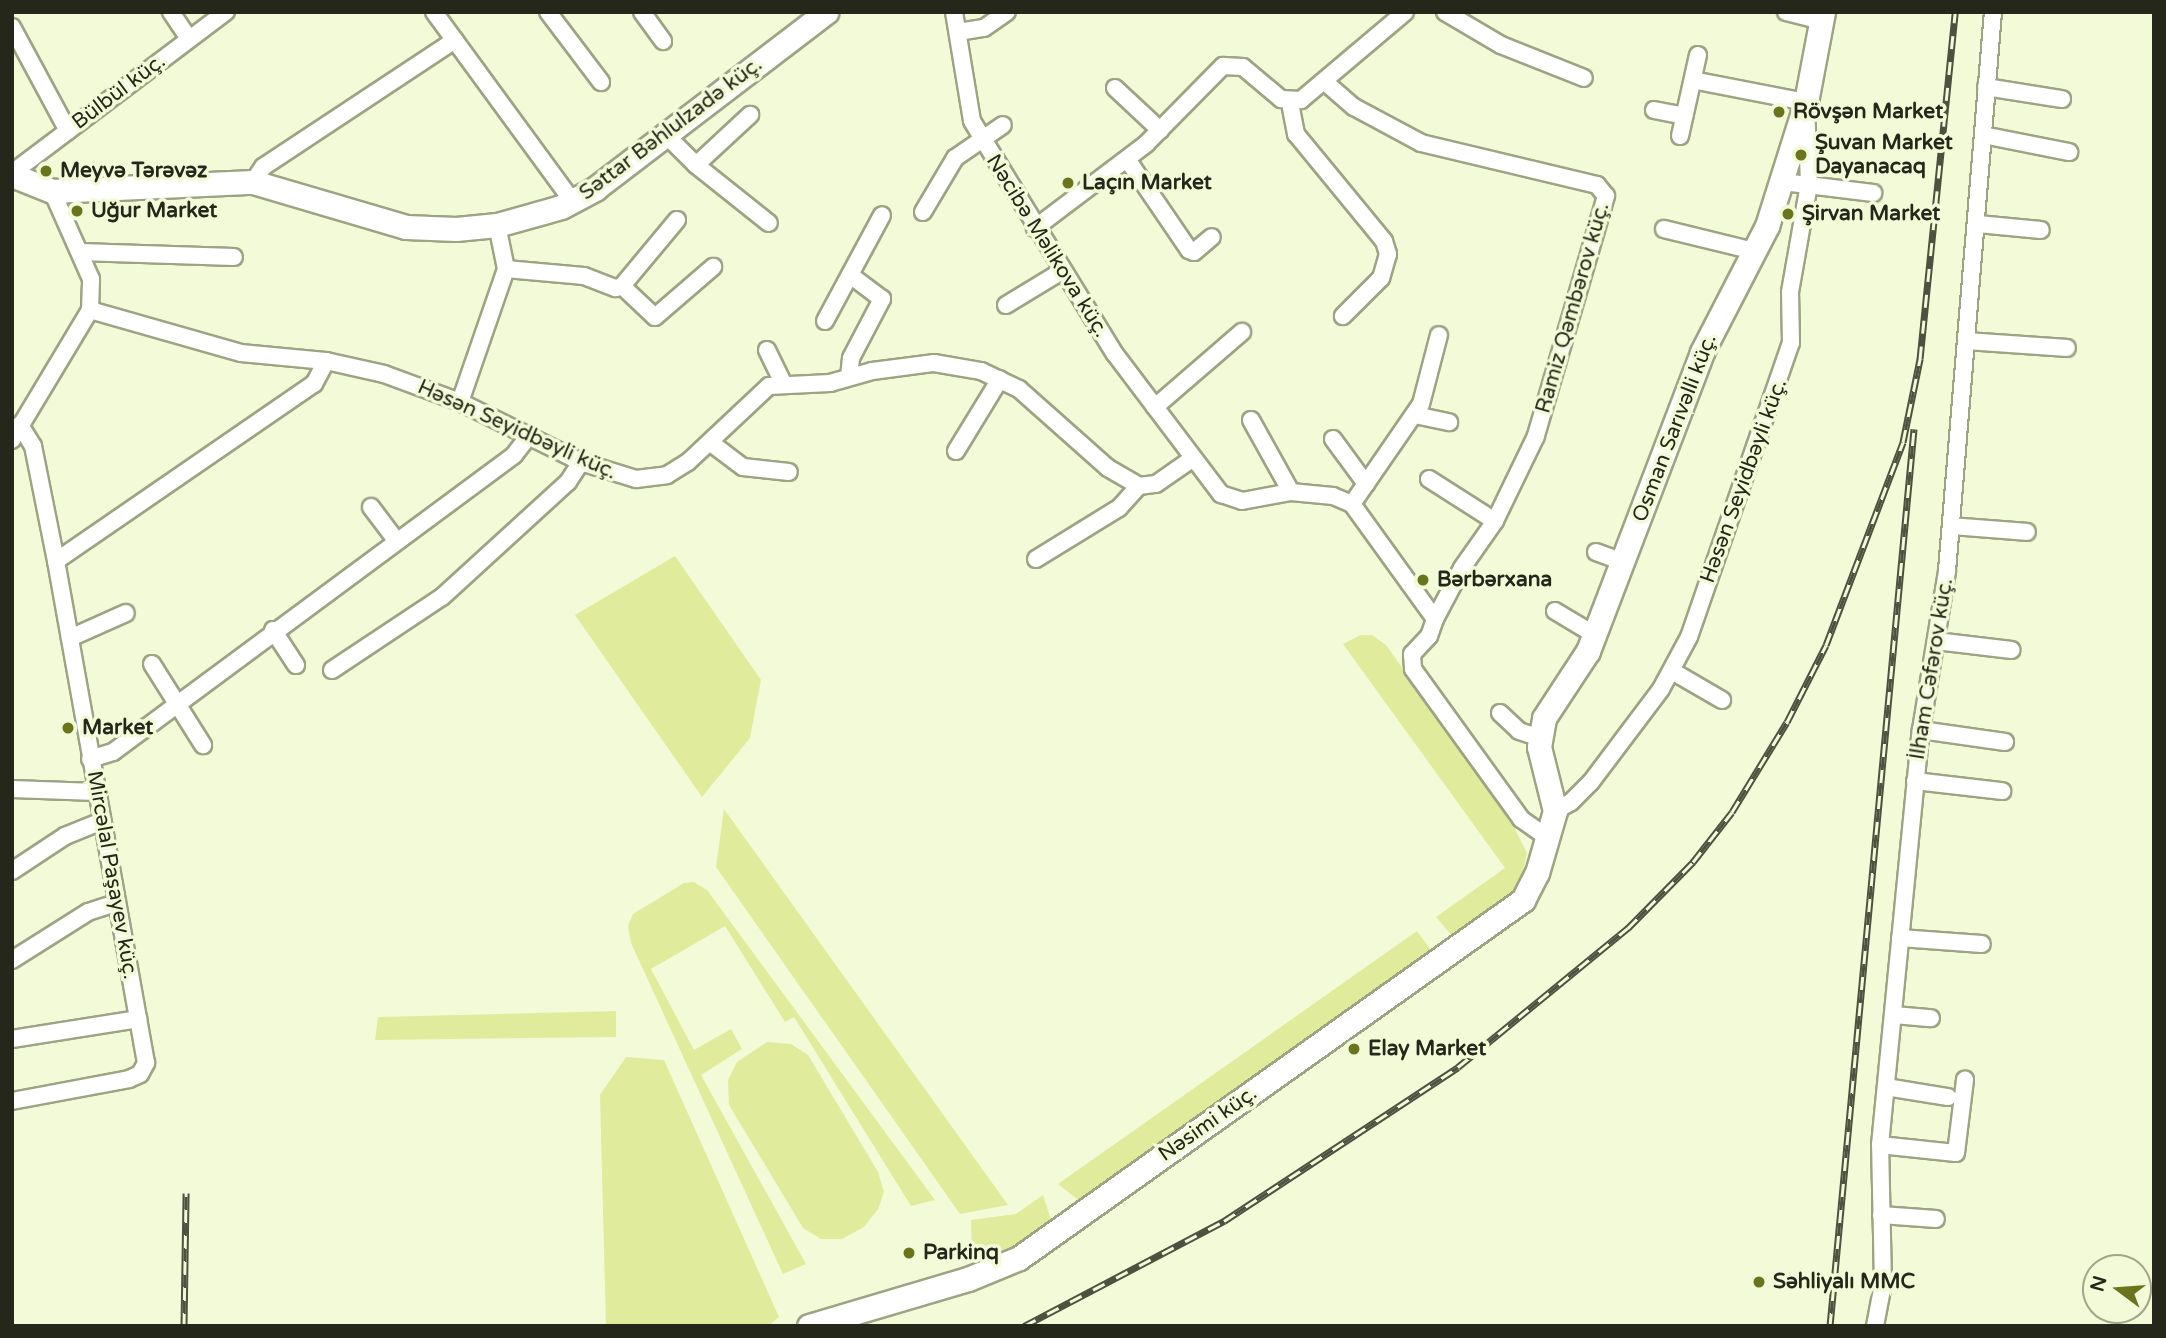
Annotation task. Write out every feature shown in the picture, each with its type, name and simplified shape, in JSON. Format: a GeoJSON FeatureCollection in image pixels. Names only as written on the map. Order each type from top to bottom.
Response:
{"type":"FeatureCollection","features":[{"type":"Feature","properties":{"kind":"street"},"geometry":{"type":"LineString","coordinates":[[171,12],[189,39]]}},
{"type":"Feature","properties":{"kind":"street","name":"Bülbül küç."},"geometry":{"type":"LineString","coordinates":[[12,174],[226,12]]}},
{"type":"Feature","properties":{"kind":"street"},"geometry":{"type":"LineString","coordinates":[[434,12],[573,201]]}},
{"type":"Feature","properties":{"kind":"street"},"geometry":{"type":"LineString","coordinates":[[548,12],[601,82]]}},
{"type":"Feature","properties":{"kind":"street"},"geometry":{"type":"LineString","coordinates":[[642,12],[663,41]]}},
{"type":"Feature","properties":{"kind":"street","name":"Səttar Bəhlulzadə küç."},"geometry":{"type":"LineString","coordinates":[[12,174],[52,191],[253,182],[406,227],[456,229],[497,225],[573,201],[667,135],[826,12]]}},
{"type":"Feature","properties":{"kind":"street","name":"Nəcibə Məlikova küç."},"geometry":{"type":"LineString","coordinates":[[954,12],[967,108],[980,137],[1062,271],[1192,459]]}},
{"type":"Feature","properties":{"kind":"street"},"geometry":{"type":"LineString","coordinates":[[958,32],[984,28],[1007,12]]}},
{"type":"Feature","properties":{"kind":"street"},"geometry":{"type":"LineString","coordinates":[[1445,12],[1501,45],[1584,78]]}},
{"type":"Feature","properties":{"kind":"street"},"geometry":{"type":"LineString","coordinates":[[1786,12],[1822,17]]}},
{"type":"Feature","properties":{"kind":"street","name":"İlham Cəfərov küç."},"geometry":{"type":"LineString","coordinates":[[1875,1326],[1883,1284],[1880,1145],[1915,781],[1951,526],[1979,224],[1993,12]]}},
{"type":"Feature","properties":{"kind":"street"},"geometry":{"type":"LineString","coordinates":[[1290,103],[1325,82],[1395,15]]}},
{"type":"Feature","properties":{"kind":"street","name":"Osman Sarıvəlli küç."},"geometry":{"type":"LineString","coordinates":[[1538,737],[1548,710],[1582,664],[1595,635],[1702,352],[1754,251],[1783,182],[1806,102],[1822,17]]}},
{"type":"Feature","properties":{"kind":"street"},"geometry":{"type":"LineString","coordinates":[[12,27],[68,131]]}},
{"type":"Feature","properties":{"kind":"street"},"geometry":{"type":"LineString","coordinates":[[253,182],[263,167],[455,40]]}},
{"type":"Feature","properties":{"kind":"street"},"geometry":{"type":"LineString","coordinates":[[1680,135],[1698,55]]}},
{"type":"Feature","properties":{"kind":"street"},"geometry":{"type":"LineString","coordinates":[[1035,228],[1127,159],[1160,130],[1214,74],[1231,64],[1243,68],[1290,103],[1296,134],[1384,241],[1388,254],[1381,278],[1343,316]]}},
{"type":"Feature","properties":{"kind":"street"},"geometry":{"type":"LineString","coordinates":[[1693,80],[1806,102]]}},
{"type":"Feature","properties":{"kind":"street","name":"Ramiz Qəmbərov küç."},"geometry":{"type":"LineString","coordinates":[[1325,82],[1354,107],[1421,143],[1597,185],[1606,196],[1550,397],[1496,521],[1462,568],[1434,619]]}},
{"type":"Feature","properties":{"kind":"street"},"geometry":{"type":"LineString","coordinates":[[1986,87],[2062,99]]}},
{"type":"Feature","properties":{"kind":"street"},"geometry":{"type":"LineString","coordinates":[[1115,88],[1160,130]]}},
{"type":"Feature","properties":{"kind":"street","name":"Həsən Seyidbəyli küç."},"geometry":{"type":"LineString","coordinates":[[1555,811],[1571,803],[1591,782],[1672,671],[1689,637],[1738,488],[1787,359],[1790,292],[1809,184],[1806,102]]}},
{"type":"Feature","properties":{"kind":"street"},"geometry":{"type":"LineString","coordinates":[[1654,110],[1684,116]]}},
{"type":"Feature","properties":{"kind":"street"},"geometry":{"type":"LineString","coordinates":[[696,165],[750,115]]}},
{"type":"Feature","properties":{"kind":"street"},"geometry":{"type":"LineString","coordinates":[[923,212],[955,158],[980,137],[1003,125]]}},
{"type":"Feature","properties":{"kind":"street"},"geometry":{"type":"LineString","coordinates":[[667,135],[696,165],[769,223]]}},
{"type":"Feature","properties":{"kind":"street"},"geometry":{"type":"LineString","coordinates":[[1983,135],[2069,152]]}},
{"type":"Feature","properties":{"kind":"street"},"geometry":{"type":"LineString","coordinates":[[1127,159],[1189,250],[1194,252],[1212,237]]}},
{"type":"Feature","properties":{"kind":"street"},"geometry":{"type":"LineString","coordinates":[[1783,182],[1872,193]]}},
{"type":"Feature","properties":{"kind":"street"},"geometry":{"type":"LineString","coordinates":[[12,440],[90,310],[91,279],[52,191]]}},
{"type":"Feature","properties":{"kind":"street"},"geometry":{"type":"LineString","coordinates":[[825,321],[881,215]]}},
{"type":"Feature","properties":{"kind":"street"},"geometry":{"type":"LineString","coordinates":[[622,286],[677,220]]}},
{"type":"Feature","properties":{"kind":"street"},"geometry":{"type":"LineString","coordinates":[[1979,224],[2041,230]]}},
{"type":"Feature","properties":{"kind":"street"},"geometry":{"type":"LineString","coordinates":[[460,402],[506,270],[497,225]]}},
{"type":"Feature","properties":{"kind":"street"},"geometry":{"type":"LineString","coordinates":[[1664,229],[1754,251]]}},
{"type":"Feature","properties":{"kind":"street"},"geometry":{"type":"LineString","coordinates":[[80,252],[234,257]]}},
{"type":"Feature","properties":{"kind":"street"},"geometry":{"type":"LineString","coordinates":[[506,270],[584,276],[622,286],[655,317],[713,267]]}},
{"type":"Feature","properties":{"kind":"street"},"geometry":{"type":"LineString","coordinates":[[1006,305],[1062,271]]}},
{"type":"Feature","properties":{"kind":"street"},"geometry":{"type":"LineString","coordinates":[[849,377],[851,358],[882,299],[850,275]]}},
{"type":"Feature","properties":{"kind":"street","name":"Həsən Seyidbəyli küç."},"geometry":{"type":"LineString","coordinates":[[90,310],[241,353],[326,361],[384,374],[460,402],[528,438],[610,474],[652,479],[667,475],[711,443],[759,391],[783,383],[813,385],[934,363],[981,370],[1000,379],[1039,405],[1108,468],[1139,486]]}},
{"type":"Feature","properties":{"kind":"street"},"geometry":{"type":"LineString","coordinates":[[1155,407],[1242,332]]}},
{"type":"Feature","properties":{"kind":"street"},"geometry":{"type":"LineString","coordinates":[[1352,504],[1387,447],[1415,415],[1431,377],[1439,335]]}},
{"type":"Feature","properties":{"kind":"street"},"geometry":{"type":"LineString","coordinates":[[1967,341],[2067,348]]}},
{"type":"Feature","properties":{"kind":"street"},"geometry":{"type":"LineString","coordinates":[[767,350],[783,383]]}},
{"type":"Feature","properties":{"kind":"street"},"geometry":{"type":"LineString","coordinates":[[56,561],[314,384],[326,361]]}},
{"type":"Feature","properties":{"kind":"street"},"geometry":{"type":"LineString","coordinates":[[956,451],[1000,379]]}},
{"type":"Feature","properties":{"kind":"street"},"geometry":{"type":"LineString","coordinates":[[1415,415],[1449,422]]}},
{"type":"Feature","properties":{"kind":"street"},"geometry":{"type":"LineString","coordinates":[[1251,420],[1291,492]]}},
{"type":"Feature","properties":{"kind":"street","name":"Mircəlal Paşayev küç."},"geometry":{"type":"LineString","coordinates":[[12,1101],[140,1074],[146,1063],[56,561],[33,446],[20,425]]}},
{"type":"Feature","properties":{"kind":"street"},"geometry":{"type":"LineString","coordinates":[[90,759],[113,752],[395,539],[514,455],[528,438]]}},
{"type":"Feature","properties":{"kind":"street"},"geometry":{"type":"LineString","coordinates":[[1333,439],[1366,484]]}},
{"type":"Feature","properties":{"kind":"street"},"geometry":{"type":"LineString","coordinates":[[711,443],[743,467],[789,472]]}},
{"type":"Feature","properties":{"kind":"street"},"geometry":{"type":"LineString","coordinates":[[1036,559],[1119,508],[1139,486],[1156,484],[1192,459],[1213,487],[1228,498],[1242,501],[1291,492],[1333,496],[1352,504],[1434,619],[1429,636],[1412,654],[1413,669],[1521,820],[1548,838],[1555,811],[1538,737],[1519,731],[1500,713]]}},
{"type":"Feature","properties":{"kind":"street"},"geometry":{"type":"LineString","coordinates":[[332,670],[415,620],[568,482],[581,462]]}},
{"type":"Feature","properties":{"kind":"street"},"geometry":{"type":"LineString","coordinates":[[1429,479],[1496,521]]}},
{"type":"Feature","properties":{"kind":"street"},"geometry":{"type":"LineString","coordinates":[[371,507],[395,539]]}},
{"type":"Feature","properties":{"kind":"street"},"geometry":{"type":"LineString","coordinates":[[1951,526],[2027,533]]}},
{"type":"Feature","properties":{"kind":"street"},"geometry":{"type":"LineString","coordinates":[[1595,552],[1623,562]]}},
{"type":"Feature","properties":{"kind":"street"},"geometry":{"type":"LineString","coordinates":[[1555,611],[1595,635]]}},
{"type":"Feature","properties":{"kind":"street"},"geometry":{"type":"LineString","coordinates":[[70,638],[126,613]]}},
{"type":"Feature","properties":{"kind":"street"},"geometry":{"type":"LineString","coordinates":[[273,630],[296,665]]}},
{"type":"Feature","properties":{"kind":"street"},"geometry":{"type":"LineString","coordinates":[[1936,641],[2011,650]]}},
{"type":"Feature","properties":{"kind":"street"},"geometry":{"type":"LineString","coordinates":[[152,664],[203,745]]}},
{"type":"Feature","properties":{"kind":"street"},"geometry":{"type":"LineString","coordinates":[[1672,671],[1722,700]]}},
{"type":"Feature","properties":{"kind":"street"},"geometry":{"type":"LineString","coordinates":[[1921,730],[2006,742]]}},
{"type":"Feature","properties":{"kind":"street"},"geometry":{"type":"LineString","coordinates":[[1915,781],[2002,791]]}},
{"type":"Feature","properties":{"kind":"street"},"geometry":{"type":"LineString","coordinates":[[12,789],[96,792]]}},
{"type":"Feature","properties":{"kind":"street"},"geometry":{"type":"LineString","coordinates":[[12,872],[65,836],[102,821]]}},
{"type":"Feature","properties":{"kind":"street","name":"Nəsimi küç."},"geometry":{"type":"LineString","coordinates":[[809,1326],[991,1271],[1031,1250],[1513,909],[1531,888],[1548,838]]}},
{"type":"Feature","properties":{"kind":"street"},"geometry":{"type":"LineString","coordinates":[[12,960],[88,912],[116,903]]}},
{"type":"Feature","properties":{"kind":"street"},"geometry":{"type":"LineString","coordinates":[[1900,938],[1982,944]]}},
{"type":"Feature","properties":{"kind":"street"},"geometry":{"type":"LineString","coordinates":[[1894,1015],[1931,1018]]}},
{"type":"Feature","properties":{"kind":"street"},"geometry":{"type":"LineString","coordinates":[[12,1039],[138,1019]]}},
{"type":"Feature","properties":{"kind":"street"},"geometry":{"type":"LineString","coordinates":[[1880,1145],[1956,1153],[1965,1080]]}},
{"type":"Feature","properties":{"kind":"street"},"geometry":{"type":"LineString","coordinates":[[1886,1087],[1948,1097]]}},
{"type":"Feature","properties":{"kind":"street"},"geometry":{"type":"LineString","coordinates":[[1881,1215],[1936,1219]]}},
{"type":"Feature","properties":{"kind":"green space"},"geometry":{"type":"Polygon","coordinates":[[[675,556],[761,680],[750,738],[702,797],[575,615],[675,556]]]}},
{"type":"Feature","properties":{"kind":"green space"},"geometry":{"type":"Polygon","coordinates":[[[1361,635],[1372,635],[1386,645],[1513,825],[1527,853],[1519,889],[1454,938],[1436,917],[1505,868],[1343,644],[1361,635]]]}},
{"type":"Feature","properties":{"kind":"green space"},"geometry":{"type":"Polygon","coordinates":[[[724,809],[1008,1205],[960,1214],[716,867],[724,809]]]}},
{"type":"Feature","properties":{"kind":"green space"},"geometry":{"type":"Polygon","coordinates":[[[694,882],[707,890],[935,1200],[911,1206],[794,1017],[785,1022],[725,926],[651,969],[694,1050],[731,1029],[742,1049],[701,1075],[806,1264],[783,1274],[631,943],[628,926],[633,914],[684,883],[694,882]]]}},
{"type":"Feature","properties":{"kind":"green space"},"geometry":{"type":"Polygon","coordinates":[[[1417,931],[1431,950],[1082,1203],[1058,1184],[1417,931]]]}},
{"type":"Feature","properties":{"kind":"green space"},"geometry":{"type":"Polygon","coordinates":[[[616,1011],[616,1037],[375,1040],[378,1017],[616,1011]]]}},
{"type":"Feature","properties":{"kind":"green space"},"geometry":{"type":"Polygon","coordinates":[[[767,1042],[791,1044],[808,1055],[878,1172],[884,1192],[878,1209],[864,1227],[842,1239],[821,1239],[803,1228],[729,1105],[728,1080],[737,1062],[767,1042]]]}},
{"type":"Feature","properties":{"kind":"green space"},"geometry":{"type":"Polygon","coordinates":[[[626,1057],[664,1060],[779,1317],[768,1326],[606,1326],[600,1095],[626,1057]]]}},
{"type":"Feature","properties":{"kind":"green space"},"geometry":{"type":"Polygon","coordinates":[[[1043,1195],[1052,1223],[994,1262],[977,1259],[972,1251],[971,1220],[1016,1214],[1043,1195]]]}},
{"type":"Feature","properties":{"kind":"railway"},"geometry":{"type":"LineString","coordinates":[[1024,1326],[1224,1221],[1458,1067],[1628,928],[1693,862],[1732,812],[1787,722],[1826,645],[1903,442],[1920,359],[1955,12]]}},
{"type":"Feature","properties":{"kind":"railway"},"geometry":{"type":"LineString","coordinates":[[1830,1326],[1914,429]]}},
{"type":"Feature","properties":{"kind":"railway"},"geometry":{"type":"LineString","coordinates":[[184,1326],[186,1193]]}},
{"type":"Feature","properties":{"kind":"place","name":"Rövşən Market"},"geometry":{"type":"Point","coordinates":[1779,112]}},
{"type":"Feature","properties":{"kind":"place","name":"Şuvan Market Dayanacaq"},"geometry":{"type":"Point","coordinates":[1801,155]}},
{"type":"Feature","properties":{"kind":"place","name":"Meyvə Tərəvəz"},"geometry":{"type":"Point","coordinates":[46,171]}},
{"type":"Feature","properties":{"kind":"place","name":"Laçın Market"},"geometry":{"type":"Point","coordinates":[1068,183]}},
{"type":"Feature","properties":{"kind":"place","name":"Uğur Market"},"geometry":{"type":"Point","coordinates":[77,211]}},
{"type":"Feature","properties":{"kind":"place","name":"Şirvan Market"},"geometry":{"type":"Point","coordinates":[1788,214]}},
{"type":"Feature","properties":{"kind":"place","name":"Bərbərxana"},"geometry":{"type":"Point","coordinates":[1423,580]}},
{"type":"Feature","properties":{"kind":"place","name":"Market"},"geometry":{"type":"Point","coordinates":[68,728]}},
{"type":"Feature","properties":{"kind":"place","name":"Elay Market"},"geometry":{"type":"Point","coordinates":[1354,1049]}},
{"type":"Feature","properties":{"kind":"place","name":"Parkinq"},"geometry":{"type":"Point","coordinates":[909,1253]}},
{"type":"Feature","properties":{"kind":"place","name":"Səhliyalı MMC"},"geometry":{"type":"Point","coordinates":[1759,1282]}}]}
